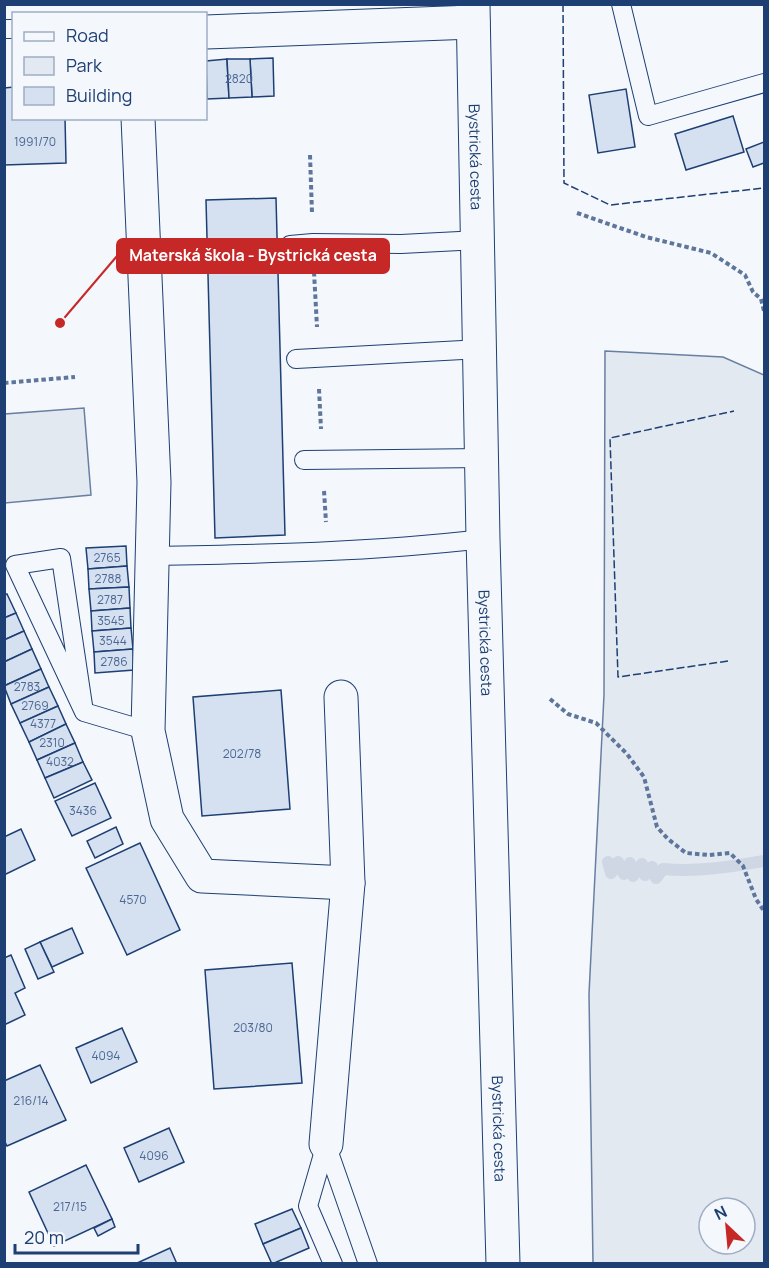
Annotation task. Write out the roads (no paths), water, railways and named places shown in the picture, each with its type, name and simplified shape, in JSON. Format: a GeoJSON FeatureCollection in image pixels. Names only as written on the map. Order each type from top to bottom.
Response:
{"type":"FeatureCollection","features":[{"type":"Feature","properties":{"kind":"street","name":"Bystrická cesta"},"geometry":{"type":"LineString","coordinates":[[207,32],[473,13],[483,539],[503,1263]]}},
{"type":"Feature","properties":{"kind":"street"},"geometry":{"type":"LineString","coordinates":[[138,120],[154,482],[148,731],[167,819],[202,876],[348,883]]}},
{"type":"Feature","properties":{"kind":"street"},"geometry":{"type":"LineString","coordinates":[[326,1144],[348,883],[341,698]]}},
{"type":"Feature","properties":{"kind":"lane"},"geometry":{"type":"LineString","coordinates":[[621,4],[648,116],[765,83]]}},
{"type":"Feature","properties":{"kind":"lane"},"geometry":{"type":"LineString","coordinates":[[290,245],[479,240]]}},
{"type":"Feature","properties":{"kind":"lane"},"geometry":{"type":"LineString","coordinates":[[296,359],[481,349]]}},
{"type":"Feature","properties":{"kind":"lane"},"geometry":{"type":"LineString","coordinates":[[303,460],[483,458]]}},
{"type":"Feature","properties":{"kind":"lane"},"geometry":{"type":"LineString","coordinates":[[151,556],[327,553],[415,547],[483,539]]}},
{"type":"Feature","properties":{"kind":"lane"},"geometry":{"type":"LineString","coordinates":[[84,712],[61,558],[15,565],[84,712],[148,731]]}},
{"type":"Feature","properties":{"kind":"lane"},"geometry":{"type":"LineString","coordinates":[[326,1144],[308,1206],[333,1263]]}},
{"type":"Feature","properties":{"kind":"lane"},"geometry":{"type":"LineString","coordinates":[[326,1144],[369,1263]]}},
{"type":"Feature","properties":{"kind":"waterway"},"geometry":{"type":"LineString","coordinates":[[608,862],[611,873],[618,862],[624,874],[630,863],[633,876],[642,864],[645,875],[652,867],[656,878],[663,869],[701,869],[764,861]]}},
{"type":"Feature","properties":{"kind":"place","name":"Materská škola - Bystrická cesta"},"geometry":{"type":"Point","coordinates":[60,323]}}]}
